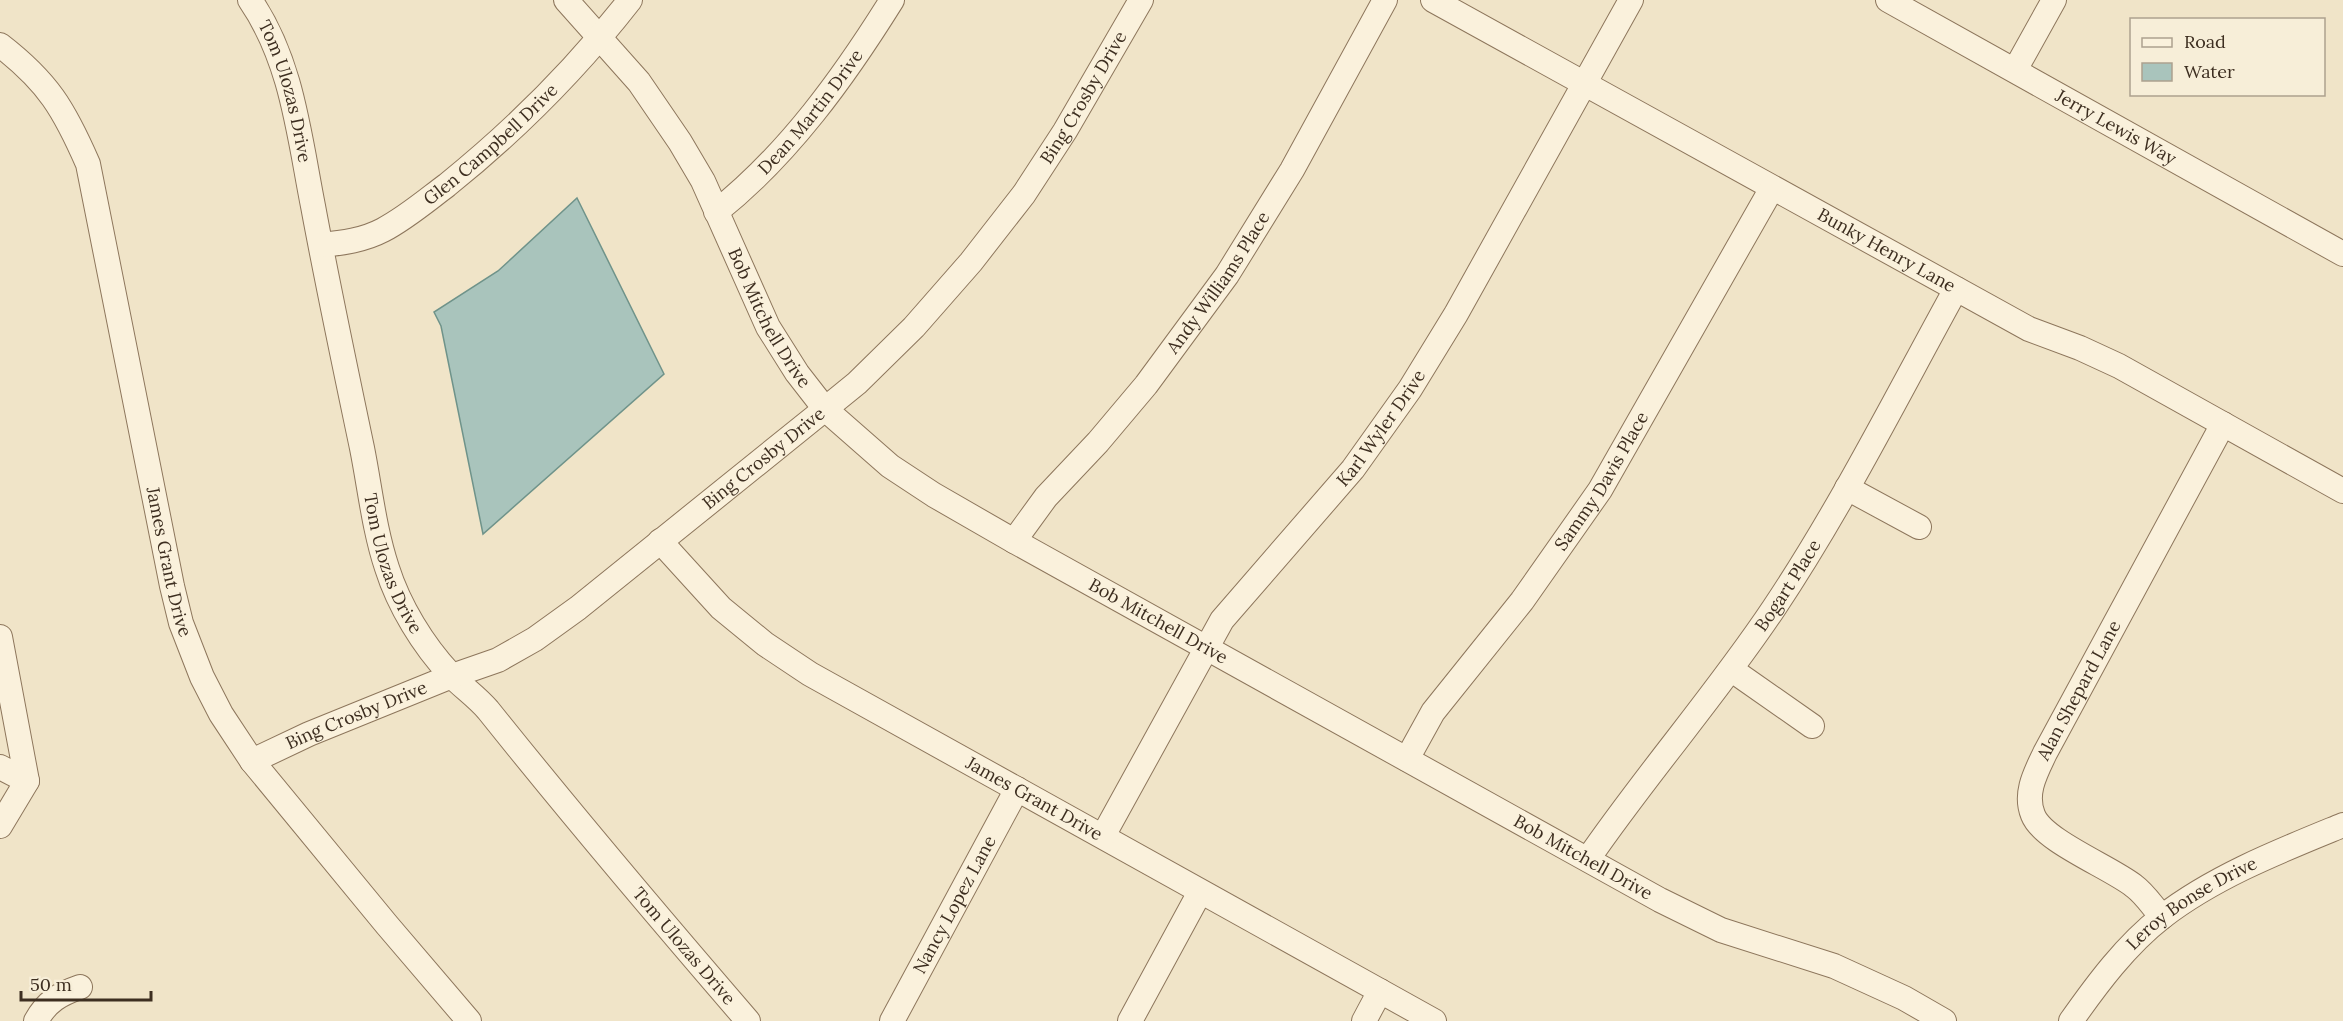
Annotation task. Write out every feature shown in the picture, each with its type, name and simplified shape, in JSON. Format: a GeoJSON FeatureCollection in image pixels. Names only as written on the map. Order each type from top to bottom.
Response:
{"type":"FeatureCollection","features":[{"type":"Feature","properties":{"kind":"street","name":"Tom Ulozas Drive"},"geometry":{"type":"LineString","coordinates":[[250,0],[264,21],[286,76],[299,125],[375,524],[387,568],[403,605],[422,638],[452,676],[480,700],[533,767],[748,1021]]}},
{"type":"Feature","properties":{"kind":"street","name":"Bob Mitchell Drive"},"geometry":{"type":"LineString","coordinates":[[566,0],[639,82],[680,141],[703,181],[768,327],[797,373],[825,410],[890,466],[934,495],[1014,541],[1660,900],[1721,930],[1834,966],[1904,998],[1944,1021]]}},
{"type":"Feature","properties":{"kind":"street","name":"Glen Campbell Drive"},"geometry":{"type":"LineString","coordinates":[[321,245],[359,240],[383,230],[434,195],[468,168],[534,107],[601,38],[630,0]]}},
{"type":"Feature","properties":{"kind":"street","name":"Dean Martin Drive"},"geometry":{"type":"LineString","coordinates":[[716,212],[753,181],[822,102],[892,0]]}},
{"type":"Feature","properties":{"kind":"street","name":"Bing Crosby Drive"},"geometry":{"type":"LineString","coordinates":[[252,761],[309,734],[452,676],[498,660],[535,639],[578,608],[825,410],[914,327],[971,262],[1011,211],[1065,131],[1141,0]]}},
{"type":"Feature","properties":{"kind":"street","name":"Andy Williams Place"},"geometry":{"type":"LineString","coordinates":[[1014,541],[1046,497],[1098,442],[1146,385],[1227,275],[1292,170],[1385,0]]}},
{"type":"Feature","properties":{"kind":"street","name":"Bunky Henry Lane"},"geometry":{"type":"LineString","coordinates":[[1432,0],[2030,329],[2119,366],[2343,491]]}},
{"type":"Feature","properties":{"kind":"street","name":"Karl Wyler Drive"},"geometry":{"type":"LineString","coordinates":[[1103,836],[1222,620],[1353,469],[1410,389],[1456,314],[1568,113],[1586,85],[1631,0]]}},
{"type":"Feature","properties":{"kind":"street","name":"Jerry Lewis Way"},"geometry":{"type":"LineString","coordinates":[[1887,0],[2343,254]]}},
{"type":"Feature","properties":{"kind":"street"},"geometry":{"type":"LineString","coordinates":[[2014,70],[2054,0]]}},
{"type":"Feature","properties":{"kind":"street","name":"James Grant Drive"},"geometry":{"type":"LineString","coordinates":[[0,45],[27,66],[55,99],[69,120],[88,164],[172,586],[181,623],[202,677],[221,714],[252,761],[387,926],[469,1021]]}},
{"type":"Feature","properties":{"kind":"street","name":"Sammy Davis Place"},"geometry":{"type":"LineString","coordinates":[[1407,759],[1433,712],[1522,602],[1600,490],[1772,188]]}},
{"type":"Feature","properties":{"kind":"street","name":"Bogart Place"},"geometry":{"type":"LineString","coordinates":[[1587,859],[1621,810],[1732,670],[1775,606],[1847,488],[1956,289]]}},
{"type":"Feature","properties":{"kind":"street","name":"Alan Shepard Lane"},"geometry":{"type":"LineString","coordinates":[[2162,917],[2135,886],[2049,835],[2032,814],[2030,796],[2036,773],[2045,753],[2223,424]]}},
{"type":"Feature","properties":{"kind":"street"},"geometry":{"type":"LineString","coordinates":[[1847,488],[1919,527]]}},
{"type":"Feature","properties":{"kind":"street","name":"James Grant Drive"},"geometry":{"type":"LineString","coordinates":[[660,541],[721,608],[765,644],[810,674],[1434,1021]]}},
{"type":"Feature","properties":{"kind":"street"},"geometry":{"type":"LineString","coordinates":[[0,637],[27,781],[0,826]]}},
{"type":"Feature","properties":{"kind":"street"},"geometry":{"type":"LineString","coordinates":[[1732,670],[1812,726]]}},
{"type":"Feature","properties":{"kind":"street"},"geometry":{"type":"LineString","coordinates":[[0,767],[27,781]]}},
{"type":"Feature","properties":{"kind":"street","name":"Nancy Lopez Lane"},"geometry":{"type":"LineString","coordinates":[[892,1021],[1017,789]]}},
{"type":"Feature","properties":{"kind":"street","name":"Leroy Bonse Drive"},"geometry":{"type":"LineString","coordinates":[[2071,1021],[2125,952],[2162,917],[2213,885],[2343,825]]}},
{"type":"Feature","properties":{"kind":"street"},"geometry":{"type":"LineString","coordinates":[[1130,1021],[1200,892]]}},
{"type":"Feature","properties":{"kind":"street"},"geometry":{"type":"LineString","coordinates":[[36,1021],[50,1001],[80,987]]}},
{"type":"Feature","properties":{"kind":"street"},"geometry":{"type":"LineString","coordinates":[[1364,1021],[1380,991]]}},
{"type":"Feature","properties":{"kind":"water"},"geometry":{"type":"Polygon","coordinates":[[[577,198],[664,374],[483,534],[441,326],[434,312],[498,271],[577,198]]]}}]}
